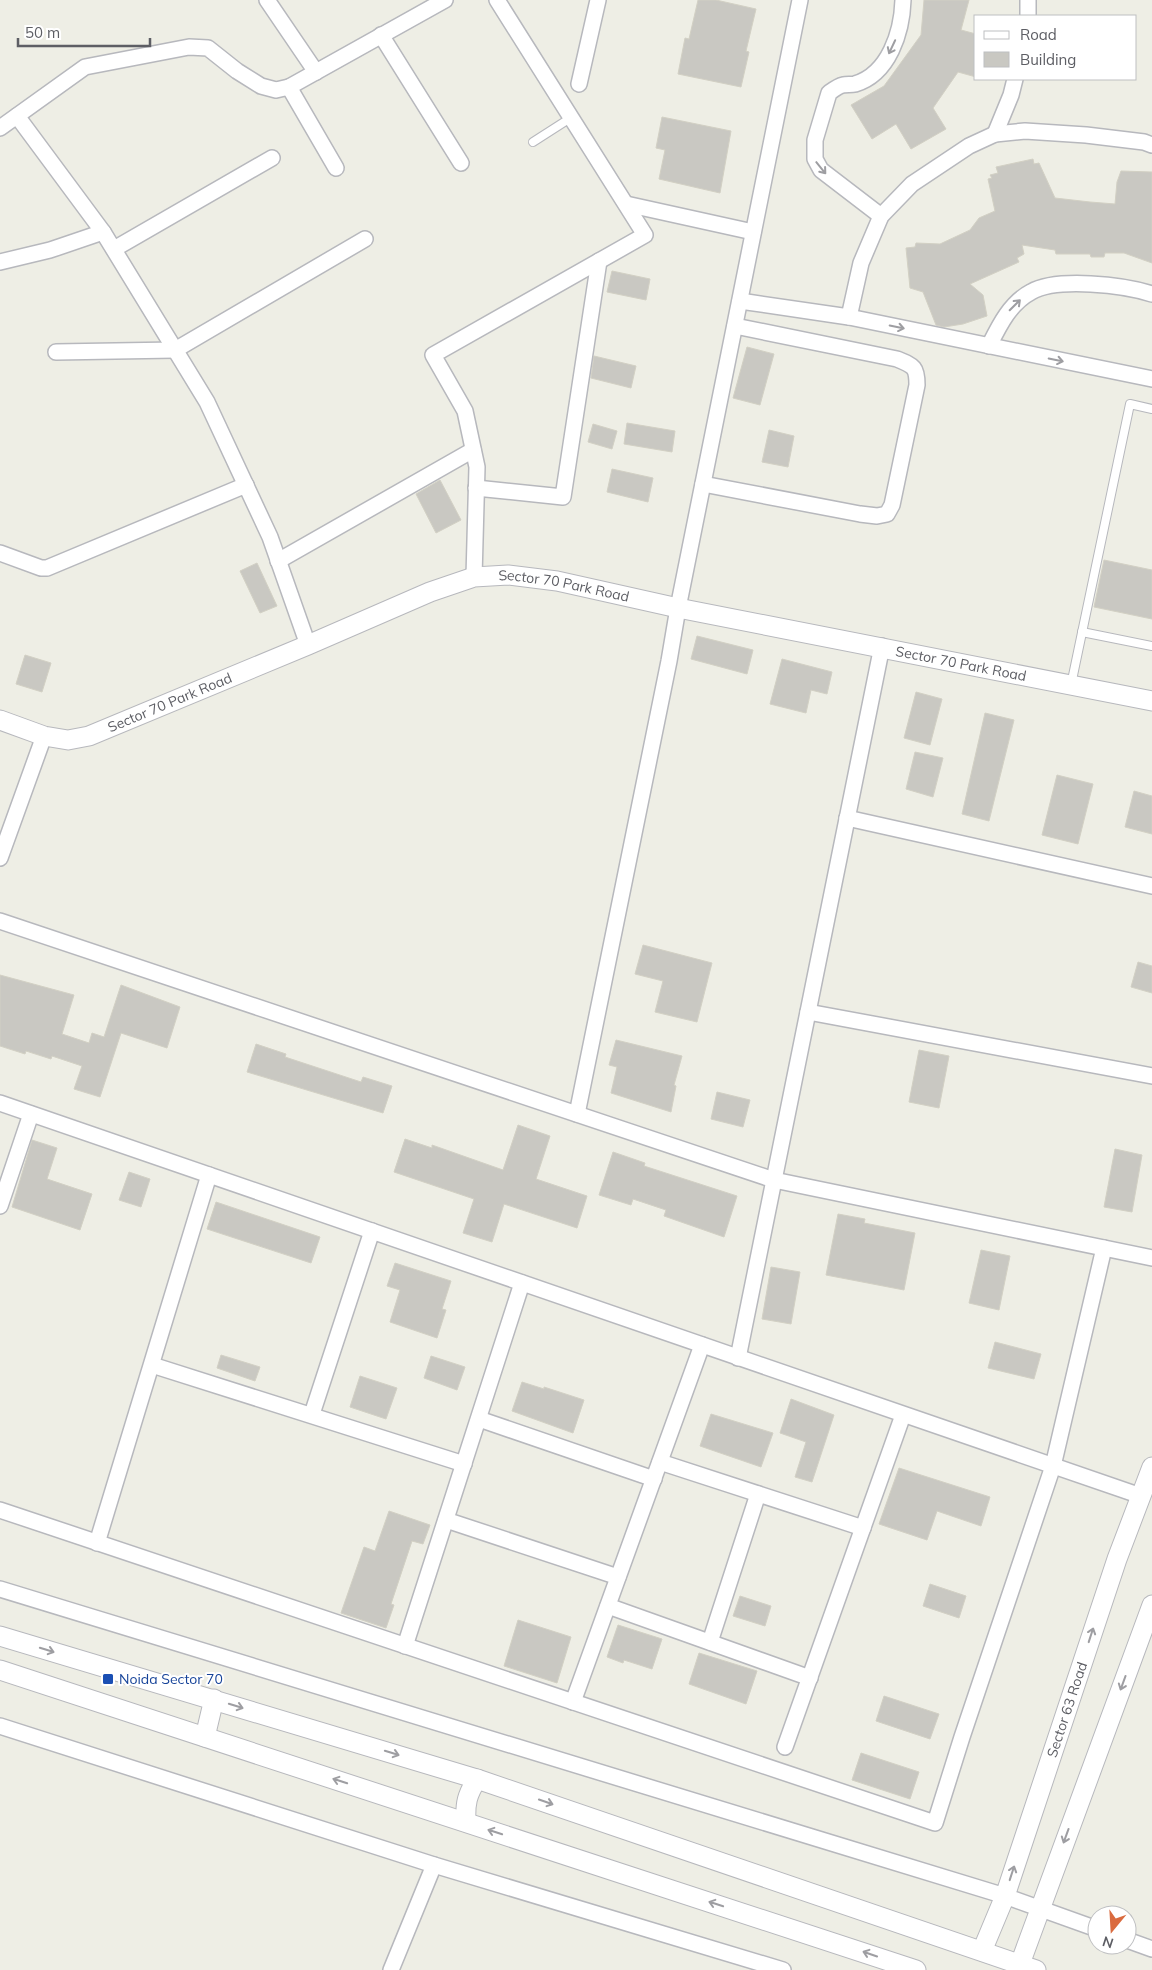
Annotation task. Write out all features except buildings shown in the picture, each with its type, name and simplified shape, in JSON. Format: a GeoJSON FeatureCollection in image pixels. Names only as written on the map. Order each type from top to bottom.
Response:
{"type":"FeatureCollection","features":[{"type":"Feature","properties":{"kind":"street"},"geometry":{"type":"LineString","coordinates":[[266,0],[316,72]]}},
{"type":"Feature","properties":{"kind":"street"},"geometry":{"type":"LineString","coordinates":[[0,128],[85,67],[189,47],[208,48],[237,71],[261,86],[276,90],[289,87],[445,0]]}},
{"type":"Feature","properties":{"kind":"street"},"geometry":{"type":"LineString","coordinates":[[474,577],[477,467],[465,411],[433,355],[645,234],[497,0]]}},
{"type":"Feature","properties":{"kind":"street"},"geometry":{"type":"LineString","coordinates":[[579,84],[598,0]]}},
{"type":"Feature","properties":{"kind":"street"},"geometry":{"type":"LineString","coordinates":[[577,1114],[670,661],[678,608],[800,0]]}},
{"type":"Feature","properties":{"kind":"street"},"geometry":{"type":"LineString","coordinates":[[881,216],[821,170],[814,159],[814,140],[829,93],[841,85],[854,84],[869,77],[883,65],[899,30],[903,0]]}},
{"type":"Feature","properties":{"kind":"street"},"geometry":{"type":"LineString","coordinates":[[1028,0],[1028,15]]}},
{"type":"Feature","properties":{"kind":"street"},"geometry":{"type":"LineString","coordinates":[[381,35],[461,163]]}},
{"type":"Feature","properties":{"kind":"street"},"geometry":{"type":"LineString","coordinates":[[995,134],[1011,95],[1015,80]]}},
{"type":"Feature","properties":{"kind":"street"},"geometry":{"type":"LineString","coordinates":[[289,87],[336,168]]}},
{"type":"Feature","properties":{"kind":"street"},"geometry":{"type":"LineString","coordinates":[[17,116],[103,232],[207,402],[270,537],[308,645]]}},
{"type":"Feature","properties":{"kind":"street"},"geometry":{"type":"LineString","coordinates":[[849,318],[861,263],[881,216],[912,184],[969,146],[995,134],[1025,130],[1144,142],[1152,145]]}},
{"type":"Feature","properties":{"kind":"street"},"geometry":{"type":"LineString","coordinates":[[114,249],[272,158]]}},
{"type":"Feature","properties":{"kind":"street"},"geometry":{"type":"LineString","coordinates":[[626,204],[753,232]]}},
{"type":"Feature","properties":{"kind":"street"},"geometry":{"type":"LineString","coordinates":[[0,262],[50,250],[103,232]]}},
{"type":"Feature","properties":{"kind":"street"},"geometry":{"type":"LineString","coordinates":[[56,352],[175,350],[365,238]]}},
{"type":"Feature","properties":{"kind":"street"},"geometry":{"type":"LineString","coordinates":[[476,488],[563,497],[599,260]]}},
{"type":"Feature","properties":{"kind":"street"},"geometry":{"type":"LineString","coordinates":[[989,346],[1001,322],[1014,305],[1031,292],[1052,285],[1108,285],[1152,294]]}},
{"type":"Feature","properties":{"kind":"street"},"geometry":{"type":"LineString","coordinates":[[740,301],[849,318],[1152,379]]}},
{"type":"Feature","properties":{"kind":"street"},"geometry":{"type":"LineString","coordinates":[[703,484],[860,514],[877,516],[887,514],[892,504],[917,385],[917,372],[912,365],[897,360],[735,326]]}},
{"type":"Feature","properties":{"kind":"street"},"geometry":{"type":"LineString","coordinates":[[278,561],[473,450]]}},
{"type":"Feature","properties":{"kind":"street"},"geometry":{"type":"LineString","coordinates":[[0,553],[41,568],[47,568],[246,485]]}},
{"type":"Feature","properties":{"kind":"street","name":"Sector 70 Park Road"},"geometry":{"type":"LineString","coordinates":[[0,720],[44,736],[68,740],[89,736],[430,592],[474,577],[508,575],[557,581],[678,608],[882,646],[1152,701]]}},
{"type":"Feature","properties":{"kind":"street"},"geometry":{"type":"LineString","coordinates":[[738,1358],[882,646]]}},
{"type":"Feature","properties":{"kind":"street"},"geometry":{"type":"LineString","coordinates":[[0,858],[44,736]]}},
{"type":"Feature","properties":{"kind":"street"},"geometry":{"type":"LineString","coordinates":[[847,818],[1152,886]]}},
{"type":"Feature","properties":{"kind":"street"},"geometry":{"type":"LineString","coordinates":[[0,920],[774,1180],[1152,1258]]}},
{"type":"Feature","properties":{"kind":"street"},"geometry":{"type":"LineString","coordinates":[[808,1012],[1152,1076]]}},
{"type":"Feature","properties":{"kind":"street"},"geometry":{"type":"LineString","coordinates":[[0,1103],[1141,1496]]}},
{"type":"Feature","properties":{"kind":"street"},"geometry":{"type":"LineString","coordinates":[[0,1206],[31,1114]]}},
{"type":"Feature","properties":{"kind":"street"},"geometry":{"type":"LineString","coordinates":[[97,1543],[209,1175]]}},
{"type":"Feature","properties":{"kind":"street"},"geometry":{"type":"LineString","coordinates":[[312,1414],[372,1231]]}},
{"type":"Feature","properties":{"kind":"street"},"geometry":{"type":"LineString","coordinates":[[0,1510],[935,1823],[968,1718],[1053,1466],[1104,1248]]}},
{"type":"Feature","properties":{"kind":"street"},"geometry":{"type":"LineString","coordinates":[[405,1646],[522,1283]]}},
{"type":"Feature","properties":{"kind":"street"},"geometry":{"type":"LineString","coordinates":[[573,1702],[702,1345]]}},
{"type":"Feature","properties":{"kind":"street"},"geometry":{"type":"LineString","coordinates":[[152,1365],[312,1414],[464,1464]]}},
{"type":"Feature","properties":{"kind":"street"},"geometry":{"type":"LineString","coordinates":[[785,1747],[903,1415]]}},
{"type":"Feature","properties":{"kind":"street"},"geometry":{"type":"LineString","coordinates":[[479,1419],[654,1479]]}},
{"type":"Feature","properties":{"kind":"street"},"geometry":{"type":"LineString","coordinates":[[660,1462],[863,1528]]}},
{"type":"Feature","properties":{"kind":"street","name":"Sector 63 Road"},"geometry":{"type":"LineString","coordinates":[[982,1951],[1004,1896],[1117,1560],[1152,1468]]}},
{"type":"Feature","properties":{"kind":"street"},"geometry":{"type":"LineString","coordinates":[[710,1642],[758,1494]]}},
{"type":"Feature","properties":{"kind":"street"},"geometry":{"type":"LineString","coordinates":[[446,1520],[618,1577]]}},
{"type":"Feature","properties":{"kind":"street"},"geometry":{"type":"LineString","coordinates":[[0,1589],[1004,1896],[1087,1925]]}},
{"type":"Feature","properties":{"kind":"street"},"geometry":{"type":"LineString","coordinates":[[0,1636],[477,1779],[1028,1967],[1039,1908],[1152,1605]]}},
{"type":"Feature","properties":{"kind":"street"},"geometry":{"type":"LineString","coordinates":[[608,1606],[810,1678]]}},
{"type":"Feature","properties":{"kind":"street"},"geometry":{"type":"LineString","coordinates":[[0,1670],[916,1970]]}},
{"type":"Feature","properties":{"kind":"street"},"geometry":{"type":"LineString","coordinates":[[205,1737],[214,1700]]}},
{"type":"Feature","properties":{"kind":"street"},"geometry":{"type":"LineString","coordinates":[[0,1726],[434,1864],[783,1970]]}},
{"type":"Feature","properties":{"kind":"street"},"geometry":{"type":"LineString","coordinates":[[466,1822],[465,1805],[477,1779]]}},
{"type":"Feature","properties":{"kind":"street"},"geometry":{"type":"LineString","coordinates":[[391,1970],[434,1864]]}},
{"type":"Feature","properties":{"kind":"street"},"geometry":{"type":"LineString","coordinates":[[1137,1944],[1152,1949]]}},
{"type":"Feature","properties":{"kind":"lane"},"geometry":{"type":"LineString","coordinates":[[533,142],[572,116]]}},
{"type":"Feature","properties":{"kind":"lane"},"geometry":{"type":"LineString","coordinates":[[1071,684],[1130,404],[1152,409]]}},
{"type":"Feature","properties":{"kind":"lane"},"geometry":{"type":"LineString","coordinates":[[1082,632],[1152,646]]}},
{"type":"Feature","properties":{"kind":"place","name":"Noida Sector 70"},"geometry":{"type":"Point","coordinates":[108,1679]}}]}
